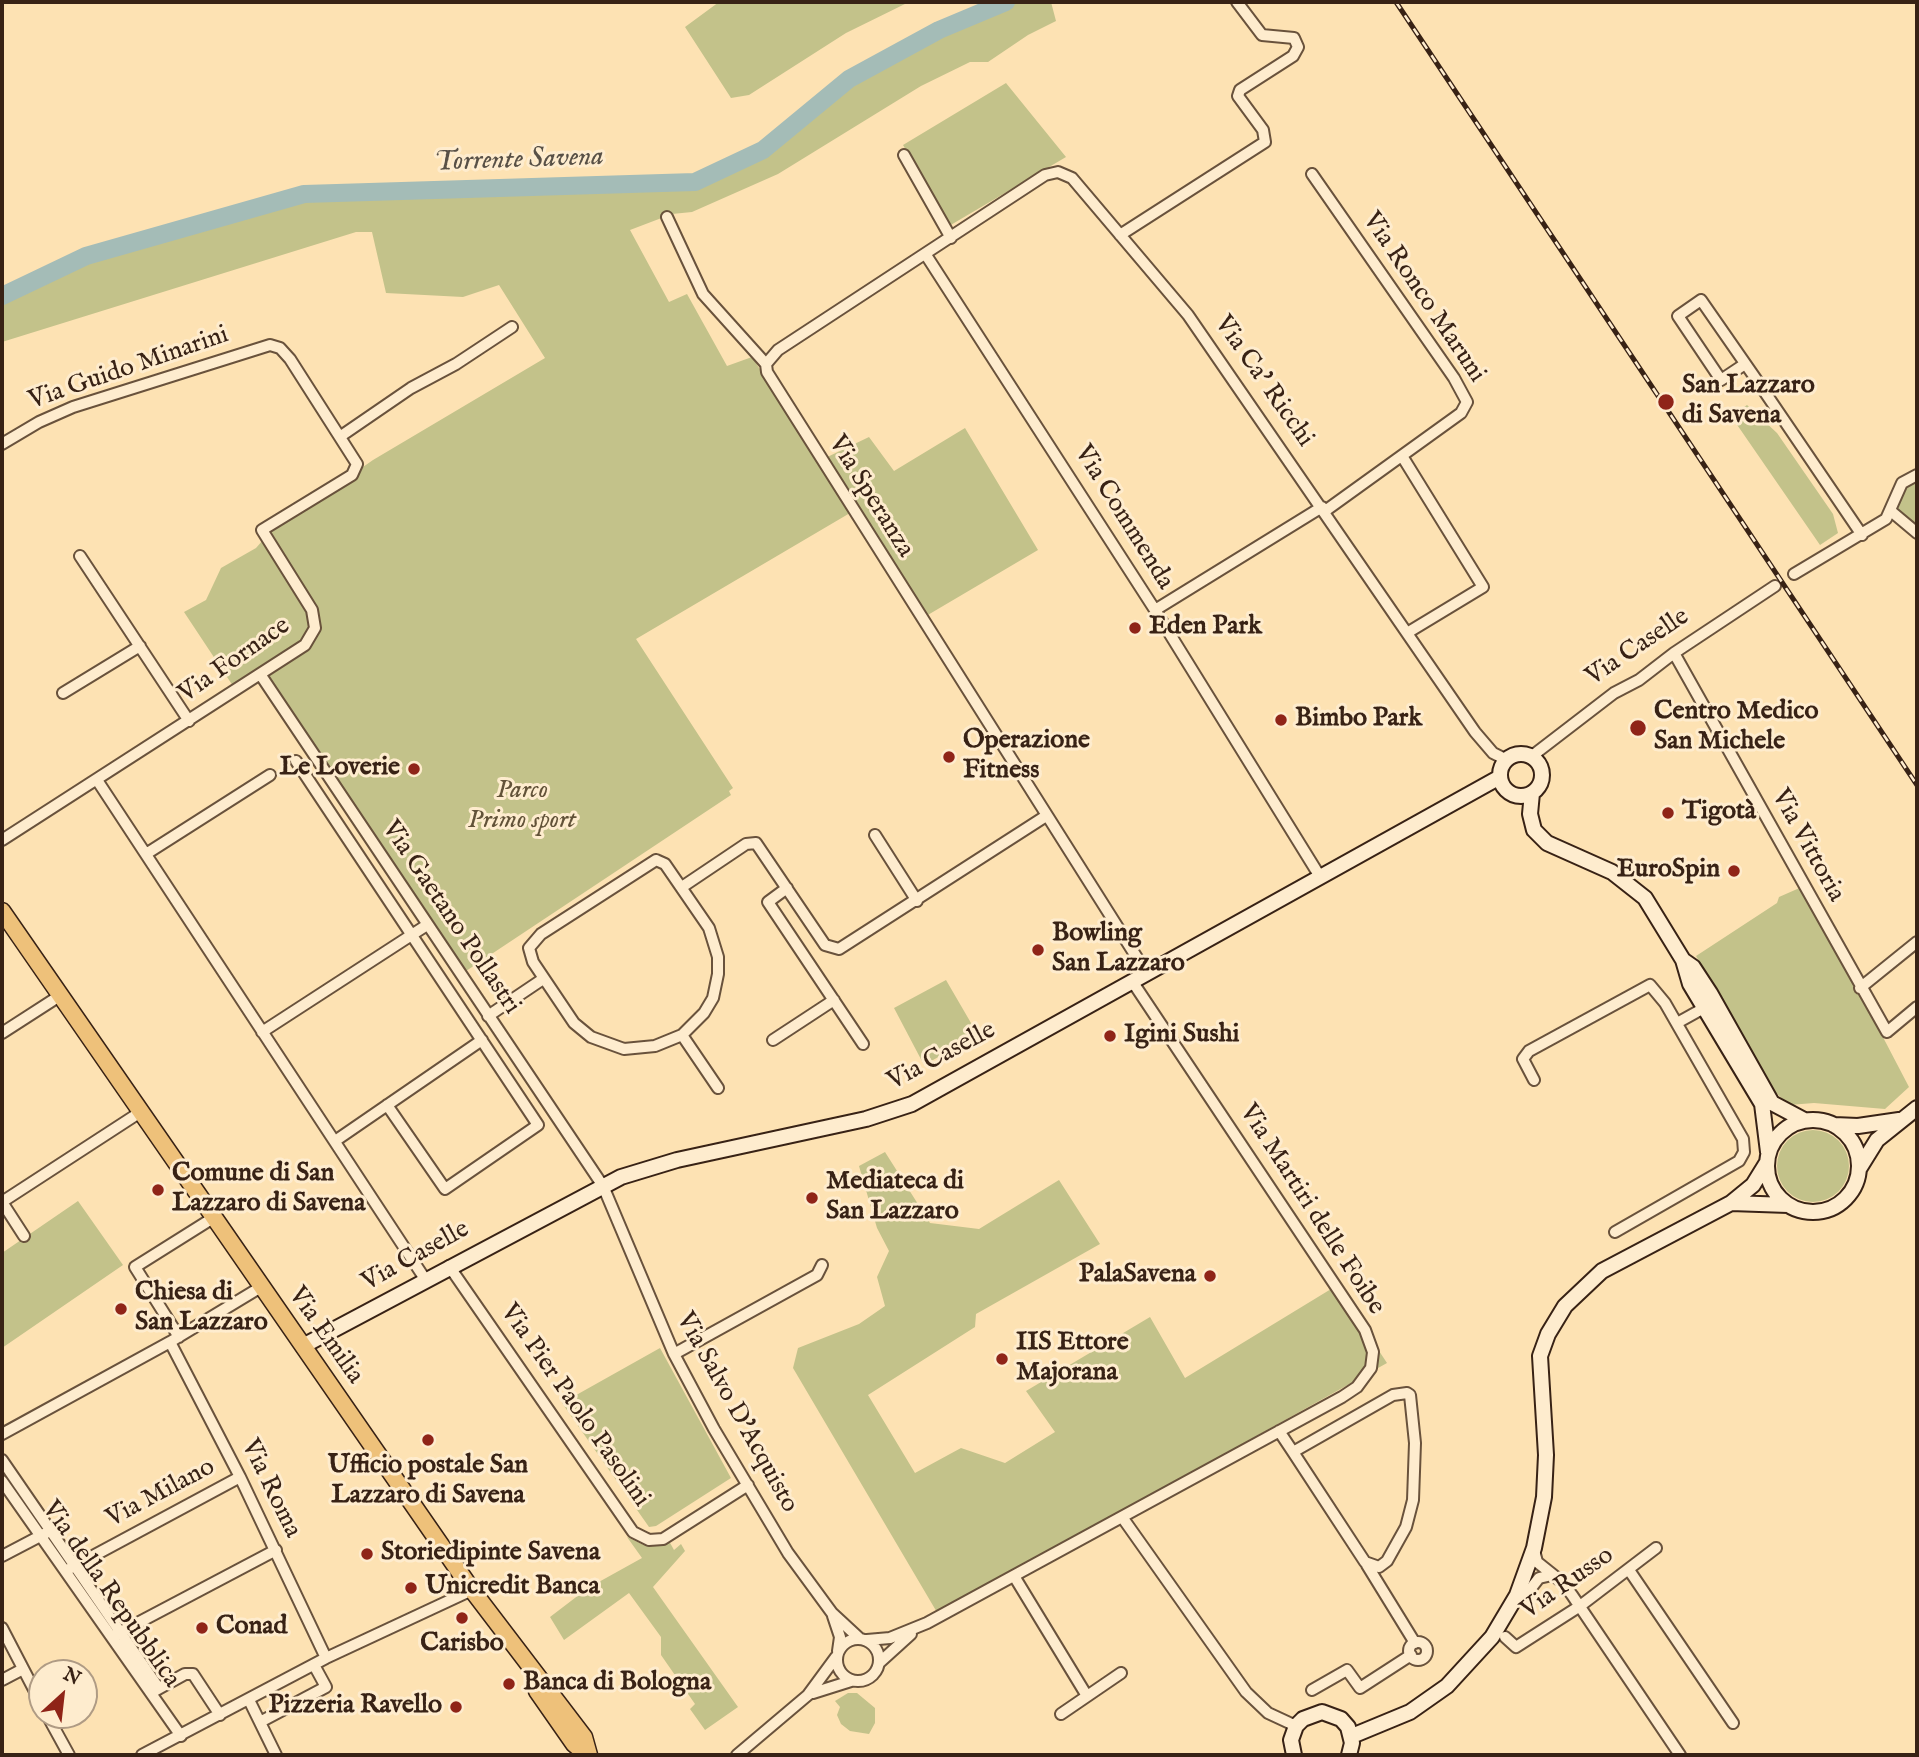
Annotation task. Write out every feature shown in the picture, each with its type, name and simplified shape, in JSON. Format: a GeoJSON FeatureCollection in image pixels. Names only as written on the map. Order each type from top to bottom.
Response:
{"type":"FeatureCollection","features":[{"type":"Feature","properties":{"kind":"main road","name":"Via Emilia"},"geometry":{"type":"LineString","coordinates":[[2,911],[471,1590],[583,1737],[588,1755]]}},
{"type":"Feature","properties":{"kind":"street"},"geometry":{"type":"LineString","coordinates":[[1120,235],[1265,142],[1263,130],[1238,96],[1240,90],[1293,56],[1298,47],[1294,38],[1262,35],[1254,28],[1237,2]]}},
{"type":"Feature","properties":{"kind":"street"},"geometry":{"type":"LineString","coordinates":[[766,364],[778,350],[951,238],[904,155]]}},
{"type":"Feature","properties":{"kind":"street","name":"Via Ca' Ricchi"},"geometry":{"type":"LineString","coordinates":[[951,238],[1045,175],[1062,173],[1075,181],[1200,330],[1475,732],[1493,753],[1505,759]]}},
{"type":"Feature","properties":{"kind":"street","name":"Via Ronco Maruni"},"geometry":{"type":"LineString","coordinates":[[1155,610],[1323,509],[1461,413],[1467,402],[1454,378],[1311,174]]}},
{"type":"Feature","properties":{"kind":"street","name":"Via Speranza"},"geometry":{"type":"LineString","coordinates":[[667,218],[702,293],[766,364],[772,384],[1146,972]]}},
{"type":"Feature","properties":{"kind":"street","name":"Via Commenda"},"geometry":{"type":"LineString","coordinates":[[926,254],[1155,610],[1319,876]]}},
{"type":"Feature","properties":{"kind":"street"},"geometry":{"type":"LineString","coordinates":[[1745,364],[1721,380],[1678,316],[1701,300],[1745,364],[1862,535]]}},
{"type":"Feature","properties":{"kind":"street"},"geometry":{"type":"LineString","coordinates":[[341,436],[411,388],[456,364],[512,327]]}},
{"type":"Feature","properties":{"kind":"street","name":"Via Guido Minarini"},"geometry":{"type":"LineString","coordinates":[[2,444],[39,422],[73,407],[267,345],[275,346]]}},
{"type":"Feature","properties":{"kind":"street","name":"Via Fornace"},"geometry":{"type":"LineString","coordinates":[[2,840],[305,645],[315,628],[312,610],[262,530],[352,475],[357,464],[290,359],[275,346]]}},
{"type":"Feature","properties":{"kind":"street"},"geometry":{"type":"LineString","coordinates":[[1402,456],[1483,587],[1407,633]]}},
{"type":"Feature","properties":{"kind":"street"},"geometry":{"type":"LineString","coordinates":[[1794,574],[1862,535],[1892,513],[1899,489],[1916,476]]}},
{"type":"Feature","properties":{"kind":"street"},"geometry":{"type":"LineString","coordinates":[[1892,513],[1917,533]]}},
{"type":"Feature","properties":{"kind":"street"},"geometry":{"type":"LineString","coordinates":[[80,556],[189,721]]}},
{"type":"Feature","properties":{"kind":"street","name":"Via Caselle"},"geometry":{"type":"LineString","coordinates":[[1532,756],[1614,693],[1639,680],[1674,653],[1775,586]]}},
{"type":"Feature","properties":{"kind":"street"},"geometry":{"type":"LineString","coordinates":[[63,693],[140,646]]}},
{"type":"Feature","properties":{"kind":"street","name":"Via Vittoria"},"geometry":{"type":"LineString","coordinates":[[1674,653],[1886,1032],[1917,1007]]}},
{"type":"Feature","properties":{"kind":"street","name":"Via Gaetano Pollastri"},"geometry":{"type":"LineString","coordinates":[[260,674],[603,1186]]}},
{"type":"Feature","properties":{"kind":"street"},"geometry":{"type":"LineString","coordinates":[[1530,814],[1505,788],[1500,778],[1505,759],[1516,755],[1532,756],[1540,765],[1543,779],[1532,793],[1530,814],[1534,830],[1547,843],[1597,864],[1633,886],[1645,898],[1683,960],[1690,984],[1758,1095],[1764,1114],[1767,1158],[1775,1192],[1788,1205]]}},
{"type":"Feature","properties":{"kind":"street"},"geometry":{"type":"LineString","coordinates":[[296,761],[538,1125],[445,1188],[387,1105]]}},
{"type":"Feature","properties":{"kind":"street"},"geometry":{"type":"LineString","coordinates":[[146,854],[270,775]]}},
{"type":"Feature","properties":{"kind":"street","name":"Via Caselle"},"geometry":{"type":"LineString","coordinates":[[303,1346],[603,1186],[666,1163],[900,1109],[1500,778]]}},
{"type":"Feature","properties":{"kind":"street"},"geometry":{"type":"LineString","coordinates":[[97,779],[425,1279]]}},
{"type":"Feature","properties":{"kind":"street"},"geometry":{"type":"LineString","coordinates":[[1512,793],[1532,793]]}},
{"type":"Feature","properties":{"kind":"street"},"geometry":{"type":"LineString","coordinates":[[682,887],[751,842],[761,847],[825,945],[832,948],[847,945],[1046,816]]}},
{"type":"Feature","properties":{"kind":"street"},"geometry":{"type":"LineString","coordinates":[[875,835],[917,901]]}},
{"type":"Feature","properties":{"kind":"street"},"geometry":{"type":"LineString","coordinates":[[652,861],[664,864],[682,887],[709,928],[719,965],[710,1003],[700,1020],[682,1035],[645,1049],[624,1049],[600,1041],[574,1023],[543,979],[530,957],[529,948],[536,938],[551,927],[652,861]]}},
{"type":"Feature","properties":{"kind":"street"},"geometry":{"type":"LineString","coordinates":[[787,888],[768,902],[863,1044]]}},
{"type":"Feature","properties":{"kind":"street"},"geometry":{"type":"LineString","coordinates":[[262,1032],[427,925]]}},
{"type":"Feature","properties":{"kind":"street"},"geometry":{"type":"LineString","coordinates":[[1860,988],[1917,942]]}},
{"type":"Feature","properties":{"kind":"street"},"geometry":{"type":"LineString","coordinates":[[1683,960],[1693,967],[1710,993],[1772,1103],[1804,1120],[1834,1125],[1858,1126],[1900,1119]]}},
{"type":"Feature","properties":{"kind":"street"},"geometry":{"type":"LineString","coordinates":[[488,1016],[543,979]]}},
{"type":"Feature","properties":{"kind":"street","name":"Via Martiri delle Foibe"},"geometry":{"type":"LineString","coordinates":[[737,1755],[808,1695],[847,1641],[882,1640],[916,1629],[1356,1387],[1371,1368],[1371,1345],[1357,1318],[1132,981]]}},
{"type":"Feature","properties":{"kind":"street"},"geometry":{"type":"LineString","coordinates":[[1534,1080],[1524,1059],[1529,1051],[1646,985],[1657,990],[1742,1139],[1743,1157],[1615,1232]]}},
{"type":"Feature","properties":{"kind":"street"},"geometry":{"type":"LineString","coordinates":[[2,1033],[61,995]]}},
{"type":"Feature","properties":{"kind":"street"},"geometry":{"type":"LineString","coordinates":[[773,1040],[834,1000]]}},
{"type":"Feature","properties":{"kind":"street"},"geometry":{"type":"LineString","coordinates":[[1677,1023],[1704,1008]]}},
{"type":"Feature","properties":{"kind":"street"},"geometry":{"type":"LineString","coordinates":[[682,1035],[718,1088]]}},
{"type":"Feature","properties":{"kind":"street"},"geometry":{"type":"LineString","coordinates":[[335,1142],[482,1040]]}},
{"type":"Feature","properties":{"kind":"street"},"geometry":{"type":"LineString","coordinates":[[1731,1203],[1788,1205],[1816,1212],[1832,1208],[1844,1200],[1854,1186],[1859,1169],[1877,1140],[1917,1108]]}},
{"type":"Feature","properties":{"kind":"street"},"geometry":{"type":"LineString","coordinates":[[24,1236],[2,1202],[142,1111]]}},
{"type":"Feature","properties":{"kind":"street"},"geometry":{"type":"LineString","coordinates":[[1352,1736],[1410,1713],[1447,1686],[1483,1647],[1513,1602],[1534,1550],[1541,1523],[1546,1476],[1538,1370],[1542,1348],[1565,1306],[1602,1271],[1731,1203],[1753,1185],[1785,1129],[1804,1120]]}},
{"type":"Feature","properties":{"kind":"street"},"geometry":{"type":"LineString","coordinates":[[1834,1125],[1852,1142],[1859,1169]]}},
{"type":"Feature","properties":{"kind":"street","name":"Via Salvo D'Acquisto"},"geometry":{"type":"LineString","coordinates":[[603,1186],[674,1354],[714,1429],[788,1553],[832,1614]]}},
{"type":"Feature","properties":{"kind":"street","name":"Via Roma"},"geometry":{"type":"LineString","coordinates":[[213,1218],[135,1267],[174,1339],[326,1658]]}},
{"type":"Feature","properties":{"kind":"street"},"geometry":{"type":"LineString","coordinates":[[674,1354],[817,1275],[822,1265]]}},
{"type":"Feature","properties":{"kind":"street","name":"Via Pier Paolo Pasolini"},"geometry":{"type":"LineString","coordinates":[[449,1266],[633,1532],[649,1540],[667,1537],[748,1485]]}},
{"type":"Feature","properties":{"kind":"street"},"geometry":{"type":"LineString","coordinates":[[2,1434],[174,1339],[261,1287]]}},
{"type":"Feature","properties":{"kind":"street"},"geometry":{"type":"LineString","coordinates":[[1293,1452],[1393,1395],[1407,1392],[1410,1395],[1416,1472],[1406,1527],[1387,1561],[1379,1567],[1365,1563]]}},
{"type":"Feature","properties":{"kind":"street"},"geometry":{"type":"LineString","coordinates":[[1279,1431],[1415,1643],[1424,1644],[1426,1655],[1419,1660],[1411,1655],[1360,1688],[1347,1670],[1312,1690]]}},
{"type":"Feature","properties":{"kind":"street","name":"Via della Repubblica"},"geometry":{"type":"LineString","coordinates":[[2,1460],[45,1534]]}},
{"type":"Feature","properties":{"kind":"street","name":"Via Milano"},"geometry":{"type":"LineString","coordinates":[[70,1569],[240,1477]]}},
{"type":"Feature","properties":{"kind":"street","name":"Via della Repubblica"},"geometry":{"type":"LineString","coordinates":[[2,1481],[70,1569],[181,1736]]}},
{"type":"Feature","properties":{"kind":"street"},"geometry":{"type":"LineString","coordinates":[[1122,1517],[1246,1692],[1268,1713],[1296,1726]]}},
{"type":"Feature","properties":{"kind":"street"},"geometry":{"type":"LineString","coordinates":[[2,1556],[45,1534]]}},
{"type":"Feature","properties":{"kind":"street","name":"Via Russo"},"geometry":{"type":"LineString","coordinates":[[1505,1637],[1516,1647],[1580,1606],[1656,1548]]}},
{"type":"Feature","properties":{"kind":"street"},"geometry":{"type":"LineString","coordinates":[[115,1635],[276,1550]]}},
{"type":"Feature","properties":{"kind":"street"},"geometry":{"type":"LineString","coordinates":[[1534,1550],[1537,1562],[1562,1582],[1580,1606],[1680,1755]]}},
{"type":"Feature","properties":{"kind":"street"},"geometry":{"type":"LineString","coordinates":[[1629,1570],[1732,1723]]}},
{"type":"Feature","properties":{"kind":"street"},"geometry":{"type":"LineString","coordinates":[[1513,1602],[1525,1595],[1539,1578],[1552,1575]]}},
{"type":"Feature","properties":{"kind":"street"},"geometry":{"type":"LineString","coordinates":[[1014,1576],[1087,1696]]}},
{"type":"Feature","properties":{"kind":"street"},"geometry":{"type":"LineString","coordinates":[[142,1755],[326,1658],[471,1590]]}},
{"type":"Feature","properties":{"kind":"street"},"geometry":{"type":"LineString","coordinates":[[832,1614],[878,1651],[879,1663]]}},
{"type":"Feature","properties":{"kind":"street"},"geometry":{"type":"LineString","coordinates":[[832,1614],[840,1637],[837,1654],[839,1671],[853,1681]]}},
{"type":"Feature","properties":{"kind":"street"},"geometry":{"type":"LineString","coordinates":[[2,1628],[28,1678]]}},
{"type":"Feature","properties":{"kind":"street","name":"Via Martiri delle Foibe"},"geometry":{"type":"LineString","coordinates":[[808,1695],[835,1684],[869,1678],[879,1663],[916,1629]]}},
{"type":"Feature","properties":{"kind":"street","name":"Via della Repubblica"},"geometry":{"type":"LineString","coordinates":[[115,1635],[158,1687]]}},
{"type":"Feature","properties":{"kind":"street"},"geometry":{"type":"LineString","coordinates":[[260,1722],[326,1687],[314,1665]]}},
{"type":"Feature","properties":{"kind":"street"},"geometry":{"type":"LineString","coordinates":[[2,1680],[23,1669]]}},
{"type":"Feature","properties":{"kind":"street"},"geometry":{"type":"LineString","coordinates":[[1061,1714],[1121,1673]]}},
{"type":"Feature","properties":{"kind":"street"},"geometry":{"type":"LineString","coordinates":[[155,1699],[158,1687],[185,1674],[193,1674],[220,1715]]}},
{"type":"Feature","properties":{"kind":"street"},"geometry":{"type":"LineString","coordinates":[[248,1700],[276,1755]]}},
{"type":"Feature","properties":{"kind":"street"},"geometry":{"type":"LineString","coordinates":[[1294,1755],[1291,1740],[1296,1726],[1311,1714],[1332,1714],[1341,1719],[1352,1736],[1349,1755]]}},
{"type":"Feature","properties":{"kind":"street"},"geometry":{"type":"LineString","coordinates":[[55,1729],[69,1755]]}},
{"type":"Feature","properties":{"kind":"green space"},"geometry":{"type":"Polygon","coordinates":[[[719,2],[909,2],[846,33],[749,95],[731,98],[685,27],[719,2]]]}},
{"type":"Feature","properties":{"kind":"green space","name":"Parco Primo sport"},"geometry":{"type":"Polygon","coordinates":[[[1006,2],[1051,2],[1056,21],[1028,35],[988,62],[970,62],[921,86],[778,174],[692,212],[672,214],[630,230],[669,302],[687,294],[727,366],[752,357],[819,461],[869,437],[894,471],[965,428],[1038,550],[921,619],[850,513],[636,639],[733,788],[729,791],[731,795],[460,975],[258,670],[233,686],[184,612],[206,600],[221,568],[256,548],[270,532],[373,460],[545,358],[499,285],[463,297],[386,293],[372,232],[356,232],[2,342],[2,296],[86,256],[304,194],[695,182],[763,150],[849,79],[939,30],[1006,2]]]}},
{"type":"Feature","properties":{"kind":"green space"},"geometry":{"type":"Polygon","coordinates":[[[1006,83],[1066,157],[949,226],[903,145],[1006,83]]]}},
{"type":"Feature","properties":{"kind":"green space"},"geometry":{"type":"Polygon","coordinates":[[[1747,405],[1777,433],[1833,514],[1838,533],[1820,545],[1731,416],[1747,405]]]}},
{"type":"Feature","properties":{"kind":"green space"},"geometry":{"type":"Polygon","coordinates":[[[1917,477],[1917,533],[1892,512],[1899,489],[1917,477]]]}},
{"type":"Feature","properties":{"kind":"green space"},"geometry":{"type":"Polygon","coordinates":[[[1804,886],[1909,1087],[1885,1109],[1814,1103],[1789,1105],[1773,1090],[1696,956],[1777,903],[1779,897],[1804,886]]]}},
{"type":"Feature","properties":{"kind":"green space"},"geometry":{"type":"Polygon","coordinates":[[[946,980],[978,1035],[924,1065],[894,1008],[946,980]]]}},
{"type":"Feature","properties":{"kind":"green space"},"geometry":{"type":"Polygon","coordinates":[[[1813,1130],[1827,1133],[1839,1140],[1846,1152],[1849,1166],[1846,1180],[1839,1192],[1827,1199],[1813,1202],[1799,1199],[1787,1192],[1780,1180],[1777,1166],[1780,1152],[1787,1140],[1799,1133],[1813,1130]]]}},
{"type":"Feature","properties":{"kind":"green space"},"geometry":{"type":"Polygon","coordinates":[[[885,1152],[930,1223],[979,1229],[1059,1180],[1100,1244],[976,1314],[975,1327],[868,1395],[915,1473],[961,1448],[1005,1463],[1055,1432],[1026,1391],[1150,1317],[1185,1378],[1336,1286],[1387,1363],[938,1614],[793,1368],[798,1348],[859,1324],[885,1306],[877,1277],[889,1251],[877,1228],[859,1166],[885,1152]]]}},
{"type":"Feature","properties":{"kind":"green space"},"geometry":{"type":"Polygon","coordinates":[[[78,1201],[123,1265],[2,1348],[2,1253],[78,1201]]]}},
{"type":"Feature","properties":{"kind":"green space"},"geometry":{"type":"Polygon","coordinates":[[[660,1348],[731,1478],[656,1526],[649,1527],[562,1403],[660,1348]]]}},
{"type":"Feature","properties":{"kind":"green space"},"geometry":{"type":"Polygon","coordinates":[[[627,1537],[644,1545],[669,1541],[674,1550],[681,1544],[685,1551],[653,1587],[738,1707],[705,1730],[690,1709],[695,1704],[661,1655],[661,1637],[629,1593],[564,1640],[550,1617],[588,1588],[642,1558],[627,1537]]]}},
{"type":"Feature","properties":{"kind":"green space"},"geometry":{"type":"Polygon","coordinates":[[[848,1693],[857,1693],[875,1708],[875,1723],[869,1734],[850,1731],[841,1724],[837,1715],[840,1707],[835,1701],[848,1693]]]}},
{"type":"Feature","properties":{"kind":"waterway","name":"Torrente Savena"},"geometry":{"type":"LineString","coordinates":[[2,296],[86,256],[304,194],[695,182],[763,150],[849,79],[939,30],[1006,2]]}},
{"type":"Feature","properties":{"kind":"railway"},"geometry":{"type":"LineString","coordinates":[[1396,2],[1917,785]]}},
{"type":"Feature","properties":{"kind":"place","name":"San Lazzaro di Savena"},"geometry":{"type":"Point","coordinates":[1666,402]}},
{"type":"Feature","properties":{"kind":"place","name":"Eden Park"},"geometry":{"type":"Point","coordinates":[1135,628]}},
{"type":"Feature","properties":{"kind":"place","name":"Bimbo Park"},"geometry":{"type":"Point","coordinates":[1281,720]}},
{"type":"Feature","properties":{"kind":"place","name":"Centro Medico San Michele"},"geometry":{"type":"Point","coordinates":[1638,728]}},
{"type":"Feature","properties":{"kind":"place","name":"Operazione Fitness"},"geometry":{"type":"Point","coordinates":[949,757]}},
{"type":"Feature","properties":{"kind":"place","name":"Le Loverie"},"geometry":{"type":"Point","coordinates":[414,769]}},
{"type":"Feature","properties":{"kind":"place","name":"Tigotà"},"geometry":{"type":"Point","coordinates":[1668,813]}},
{"type":"Feature","properties":{"kind":"place","name":"EuroSpin"},"geometry":{"type":"Point","coordinates":[1734,871]}},
{"type":"Feature","properties":{"kind":"place","name":"Bowling San Lazzaro"},"geometry":{"type":"Point","coordinates":[1038,950]}},
{"type":"Feature","properties":{"kind":"place","name":"Igini Sushi"},"geometry":{"type":"Point","coordinates":[1110,1036]}},
{"type":"Feature","properties":{"kind":"place","name":"Comune di San Lazzaro di Savena"},"geometry":{"type":"Point","coordinates":[158,1190]}},
{"type":"Feature","properties":{"kind":"place","name":"Mediateca di San Lazzaro"},"geometry":{"type":"Point","coordinates":[812,1198]}},
{"type":"Feature","properties":{"kind":"place","name":"PalaSavena"},"geometry":{"type":"Point","coordinates":[1210,1276]}},
{"type":"Feature","properties":{"kind":"place","name":"Chiesa di San Lazzaro"},"geometry":{"type":"Point","coordinates":[121,1309]}},
{"type":"Feature","properties":{"kind":"place","name":"IIS Ettore Majorana"},"geometry":{"type":"Point","coordinates":[1002,1359]}},
{"type":"Feature","properties":{"kind":"place","name":"Ufficio postale San Lazzaro di Savena"},"geometry":{"type":"Point","coordinates":[428,1440]}},
{"type":"Feature","properties":{"kind":"place","name":"Storiedipinte Savena"},"geometry":{"type":"Point","coordinates":[367,1554]}},
{"type":"Feature","properties":{"kind":"place","name":"Unicredit Banca"},"geometry":{"type":"Point","coordinates":[411,1588]}},
{"type":"Feature","properties":{"kind":"place","name":"Carisbo"},"geometry":{"type":"Point","coordinates":[462,1618]}},
{"type":"Feature","properties":{"kind":"place","name":"Conad"},"geometry":{"type":"Point","coordinates":[202,1628]}},
{"type":"Feature","properties":{"kind":"place","name":"Banca di Bologna"},"geometry":{"type":"Point","coordinates":[509,1684]}},
{"type":"Feature","properties":{"kind":"place","name":"Pizzeria Ravello"},"geometry":{"type":"Point","coordinates":[456,1707]}}]}
